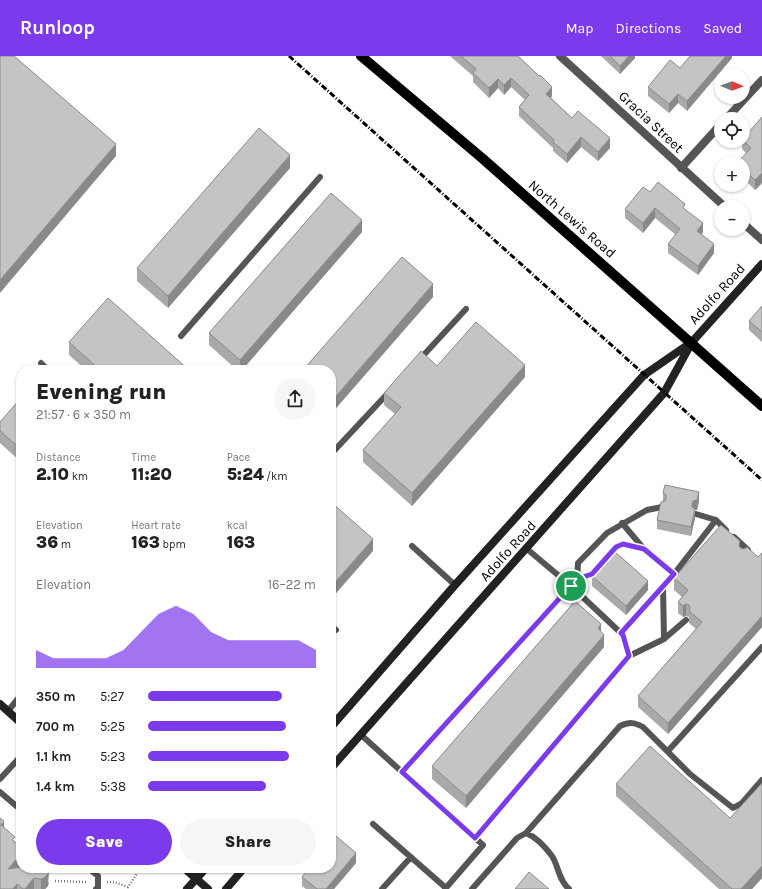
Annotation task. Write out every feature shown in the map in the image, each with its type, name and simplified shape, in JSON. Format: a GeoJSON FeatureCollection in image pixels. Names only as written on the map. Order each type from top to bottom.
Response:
{"type":"FeatureCollection","features":[{"type":"Feature","properties":{"kind":"main road","name":"North Lewis Road"},"geometry":{"type":"LineString","coordinates":[[361,56],[488,162],[692,342],[762,406]]}},
{"type":"Feature","properties":{"kind":"main road","name":"Adolfo Road"},"geometry":{"type":"LineString","coordinates":[[336,762],[527,549],[664,393],[692,342],[762,264]]}},
{"type":"Feature","properties":{"kind":"main road","name":"Adolfo Road"},"geometry":{"type":"LineString","coordinates":[[336,721],[644,375],[692,342]]}},
{"type":"Feature","properties":{"kind":"main road"},"geometry":{"type":"LineString","coordinates":[[0,704],[16,718]]}},
{"type":"Feature","properties":{"kind":"main road"},"geometry":{"type":"LineString","coordinates":[[190,873],[208,889]]}},
{"type":"Feature","properties":{"kind":"main road"},"geometry":{"type":"LineString","coordinates":[[187,889],[202,873]]}},
{"type":"Feature","properties":{"kind":"main road"},"geometry":{"type":"LineString","coordinates":[[226,889],[240,873]]}},
{"type":"Feature","properties":{"kind":"street","name":"Gracia Street"},"geometry":{"type":"LineString","coordinates":[[560,56],[717,200]]}},
{"type":"Feature","properties":{"kind":"street"},"geometry":{"type":"LineString","coordinates":[[732,112],[762,80]]}},
{"type":"Feature","properties":{"kind":"street"},"geometry":{"type":"LineString","coordinates":[[681,168],[714,132]]}},
{"type":"Feature","properties":{"kind":"street"},"geometry":{"type":"LineString","coordinates":[[750,229],[762,240]]}},
{"type":"Feature","properties":{"kind":"lane"},"geometry":{"type":"LineString","coordinates":[[182,336],[320,177]]}},
{"type":"Feature","properties":{"kind":"lane"},"geometry":{"type":"LineString","coordinates":[[418,361],[466,309]]}},
{"type":"Feature","properties":{"kind":"lane"},"geometry":{"type":"LineString","coordinates":[[336,449],[396,384]]}},
{"type":"Feature","properties":{"kind":"lane"},"geometry":{"type":"LineString","coordinates":[[577,579],[578,563],[607,533],[647,510],[662,508]]}},
{"type":"Feature","properties":{"kind":"lane"},"geometry":{"type":"LineString","coordinates":[[696,514],[716,520],[748,550],[743,556]]}},
{"type":"Feature","properties":{"kind":"lane"},"geometry":{"type":"LineString","coordinates":[[621,633],[674,574],[716,520]]}},
{"type":"Feature","properties":{"kind":"lane"},"geometry":{"type":"LineString","coordinates":[[622,523],[644,549],[674,574]]}},
{"type":"Feature","properties":{"kind":"lane"},"geometry":{"type":"LineString","coordinates":[[402,772],[577,579],[592,574],[616,547],[623,544],[644,549]]}},
{"type":"Feature","properties":{"kind":"lane"},"geometry":{"type":"LineString","coordinates":[[412,546],[456,585]]}},
{"type":"Feature","properties":{"kind":"lane"},"geometry":{"type":"LineString","coordinates":[[527,549],[571,586],[623,635],[629,656]]}},
{"type":"Feature","properties":{"kind":"lane"},"geometry":{"type":"LineString","coordinates":[[663,586],[664,639]]}},
{"type":"Feature","properties":{"kind":"lane"},"geometry":{"type":"LineString","coordinates":[[475,838],[629,656],[664,639],[686,620]]}},
{"type":"Feature","properties":{"kind":"lane"},"geometry":{"type":"LineString","coordinates":[[668,751],[762,647]]}},
{"type":"Feature","properties":{"kind":"lane"},"geometry":{"type":"LineString","coordinates":[[8,711],[16,701]]}},
{"type":"Feature","properties":{"kind":"lane"},"geometry":{"type":"LineString","coordinates":[[472,889],[516,838],[526,833],[620,726],[627,723],[635,722],[643,726],[690,774],[733,808],[742,804],[762,780]]}},
{"type":"Feature","properties":{"kind":"lane"},"geometry":{"type":"LineString","coordinates":[[360,734],[483,845],[446,888],[373,824]]}},
{"type":"Feature","properties":{"kind":"lane"},"geometry":{"type":"LineString","coordinates":[[0,778],[16,761]]}},
{"type":"Feature","properties":{"kind":"lane"},"geometry":{"type":"LineString","coordinates":[[0,792],[16,806]]}},
{"type":"Feature","properties":{"kind":"lane"},"geometry":{"type":"LineString","coordinates":[[526,833],[533,836],[552,856],[563,883],[569,889]]}},
{"type":"Feature","properties":{"kind":"lane"},"geometry":{"type":"LineString","coordinates":[[382,889],[411,857]]}},
{"type":"Feature","properties":{"kind":"lane"},"geometry":{"type":"LineString","coordinates":[[94,873],[98,876],[98,888],[96,889]]}},
{"type":"Feature","properties":{"kind":"building"},"geometry":{"type":"Polygon","coordinates":[[[0,56],[14,56],[116,144],[0,280],[0,56]]]}},
{"type":"Feature","properties":{"kind":"building"},"geometry":{"type":"Polygon","coordinates":[[[461,56],[518,56],[552,87],[546,94],[572,118],[578,111],[610,138],[598,152],[581,137],[567,154],[553,142],[554,140],[519,107],[529,95],[511,78],[504,85],[498,79],[489,88],[473,73],[476,69],[461,56]]]}},
{"type":"Feature","properties":{"kind":"building"},"geometry":{"type":"Polygon","coordinates":[[[610,56],[629,56],[620,66],[610,56]]]}},
{"type":"Feature","properties":{"kind":"building"},"geometry":{"type":"Polygon","coordinates":[[[690,56],[726,56],[714,68],[687,101],[678,94],[669,104],[648,87],[670,60],[680,68],[690,56]]]}},
{"type":"Feature","properties":{"kind":"building"},"geometry":{"type":"Polygon","coordinates":[[[762,117],[762,173],[755,180],[750,175],[750,156],[744,156],[751,148],[750,131],[762,117]]]}},
{"type":"Feature","properties":{"kind":"building"},"geometry":{"type":"Polygon","coordinates":[[[259,128],[290,155],[168,296],[137,268],[259,128]]]}},
{"type":"Feature","properties":{"kind":"building"},"geometry":{"type":"Polygon","coordinates":[[[658,182],[685,204],[683,208],[703,223],[697,231],[714,244],[698,266],[668,244],[680,229],[655,208],[643,223],[625,209],[643,187],[650,192],[658,182]]]}},
{"type":"Feature","properties":{"kind":"building"},"geometry":{"type":"Polygon","coordinates":[[[331,193],[362,220],[240,360],[209,333],[331,193]]]}},
{"type":"Feature","properties":{"kind":"building"},"geometry":{"type":"Polygon","coordinates":[[[402,257],[433,284],[336,396],[336,365],[307,365],[402,257]]]}},
{"type":"Feature","properties":{"kind":"building"},"geometry":{"type":"Polygon","coordinates":[[[108,298],[183,365],[94,365],[69,342],[108,298]]]}},
{"type":"Feature","properties":{"kind":"building"},"geometry":{"type":"Polygon","coordinates":[[[762,306],[762,332],[749,321],[762,306]]]}},
{"type":"Feature","properties":{"kind":"building"},"geometry":{"type":"Polygon","coordinates":[[[476,322],[525,365],[412,493],[363,450],[401,407],[384,393],[421,351],[437,366],[476,322]]]}},
{"type":"Feature","properties":{"kind":"building"},"geometry":{"type":"Polygon","coordinates":[[[16,404],[16,445],[0,431],[0,422],[16,404]]]}},
{"type":"Feature","properties":{"kind":"building"},"geometry":{"type":"Polygon","coordinates":[[[665,485],[699,492],[697,500],[693,501],[692,504],[692,507],[695,509],[691,527],[657,520],[661,502],[665,501],[666,499],[666,495],[663,493],[665,485]]]}},
{"type":"Feature","properties":{"kind":"building"},"geometry":{"type":"Polygon","coordinates":[[[336,506],[373,539],[336,581],[336,506]]]}},
{"type":"Feature","properties":{"kind":"building"},"geometry":{"type":"Polygon","coordinates":[[[721,525],[740,541],[740,548],[744,549],[747,547],[758,557],[762,553],[762,616],[668,723],[638,696],[702,622],[689,611],[689,605],[686,604],[683,606],[678,602],[688,590],[674,578],[721,525]]]}},
{"type":"Feature","properties":{"kind":"building"},"geometry":{"type":"Polygon","coordinates":[[[614,551],[648,581],[626,606],[592,576],[614,551]]]}},
{"type":"Feature","properties":{"kind":"building"},"geometry":{"type":"Polygon","coordinates":[[[575,601],[601,624],[598,628],[604,635],[466,796],[432,766],[575,601]]]}},
{"type":"Feature","properties":{"kind":"building"},"geometry":{"type":"Polygon","coordinates":[[[650,746],[730,818],[762,783],[762,866],[741,889],[732,889],[616,784],[650,746]]]}},
{"type":"Feature","properties":{"kind":"building"},"geometry":{"type":"Polygon","coordinates":[[[0,818],[4,821],[1,825],[15,837],[12,840],[16,843],[16,860],[8,869],[16,868],[16,873],[48,873],[44,878],[34,878],[25,889],[17,884],[13,889],[0,889],[0,818]]]}},
{"type":"Feature","properties":{"kind":"building"},"geometry":{"type":"Polygon","coordinates":[[[336,836],[356,853],[326,889],[317,889],[302,877],[305,873],[336,873],[336,836]]]}},
{"type":"Feature","properties":{"kind":"building"},"geometry":{"type":"Polygon","coordinates":[[[529,872],[549,889],[515,889],[529,872]]]}},
{"type":"Feature","properties":{"kind":"railway"},"geometry":{"type":"LineString","coordinates":[[289,56],[762,480]]}},
{"type":"Feature","properties":{"kind":"route"},"geometry":{"type":"LineString","coordinates":[[623,544],[644,549],[674,574],[621,633],[623,635],[629,656],[475,838],[402,772],[571,586],[577,579],[592,574],[616,547],[623,544]]}}]}
